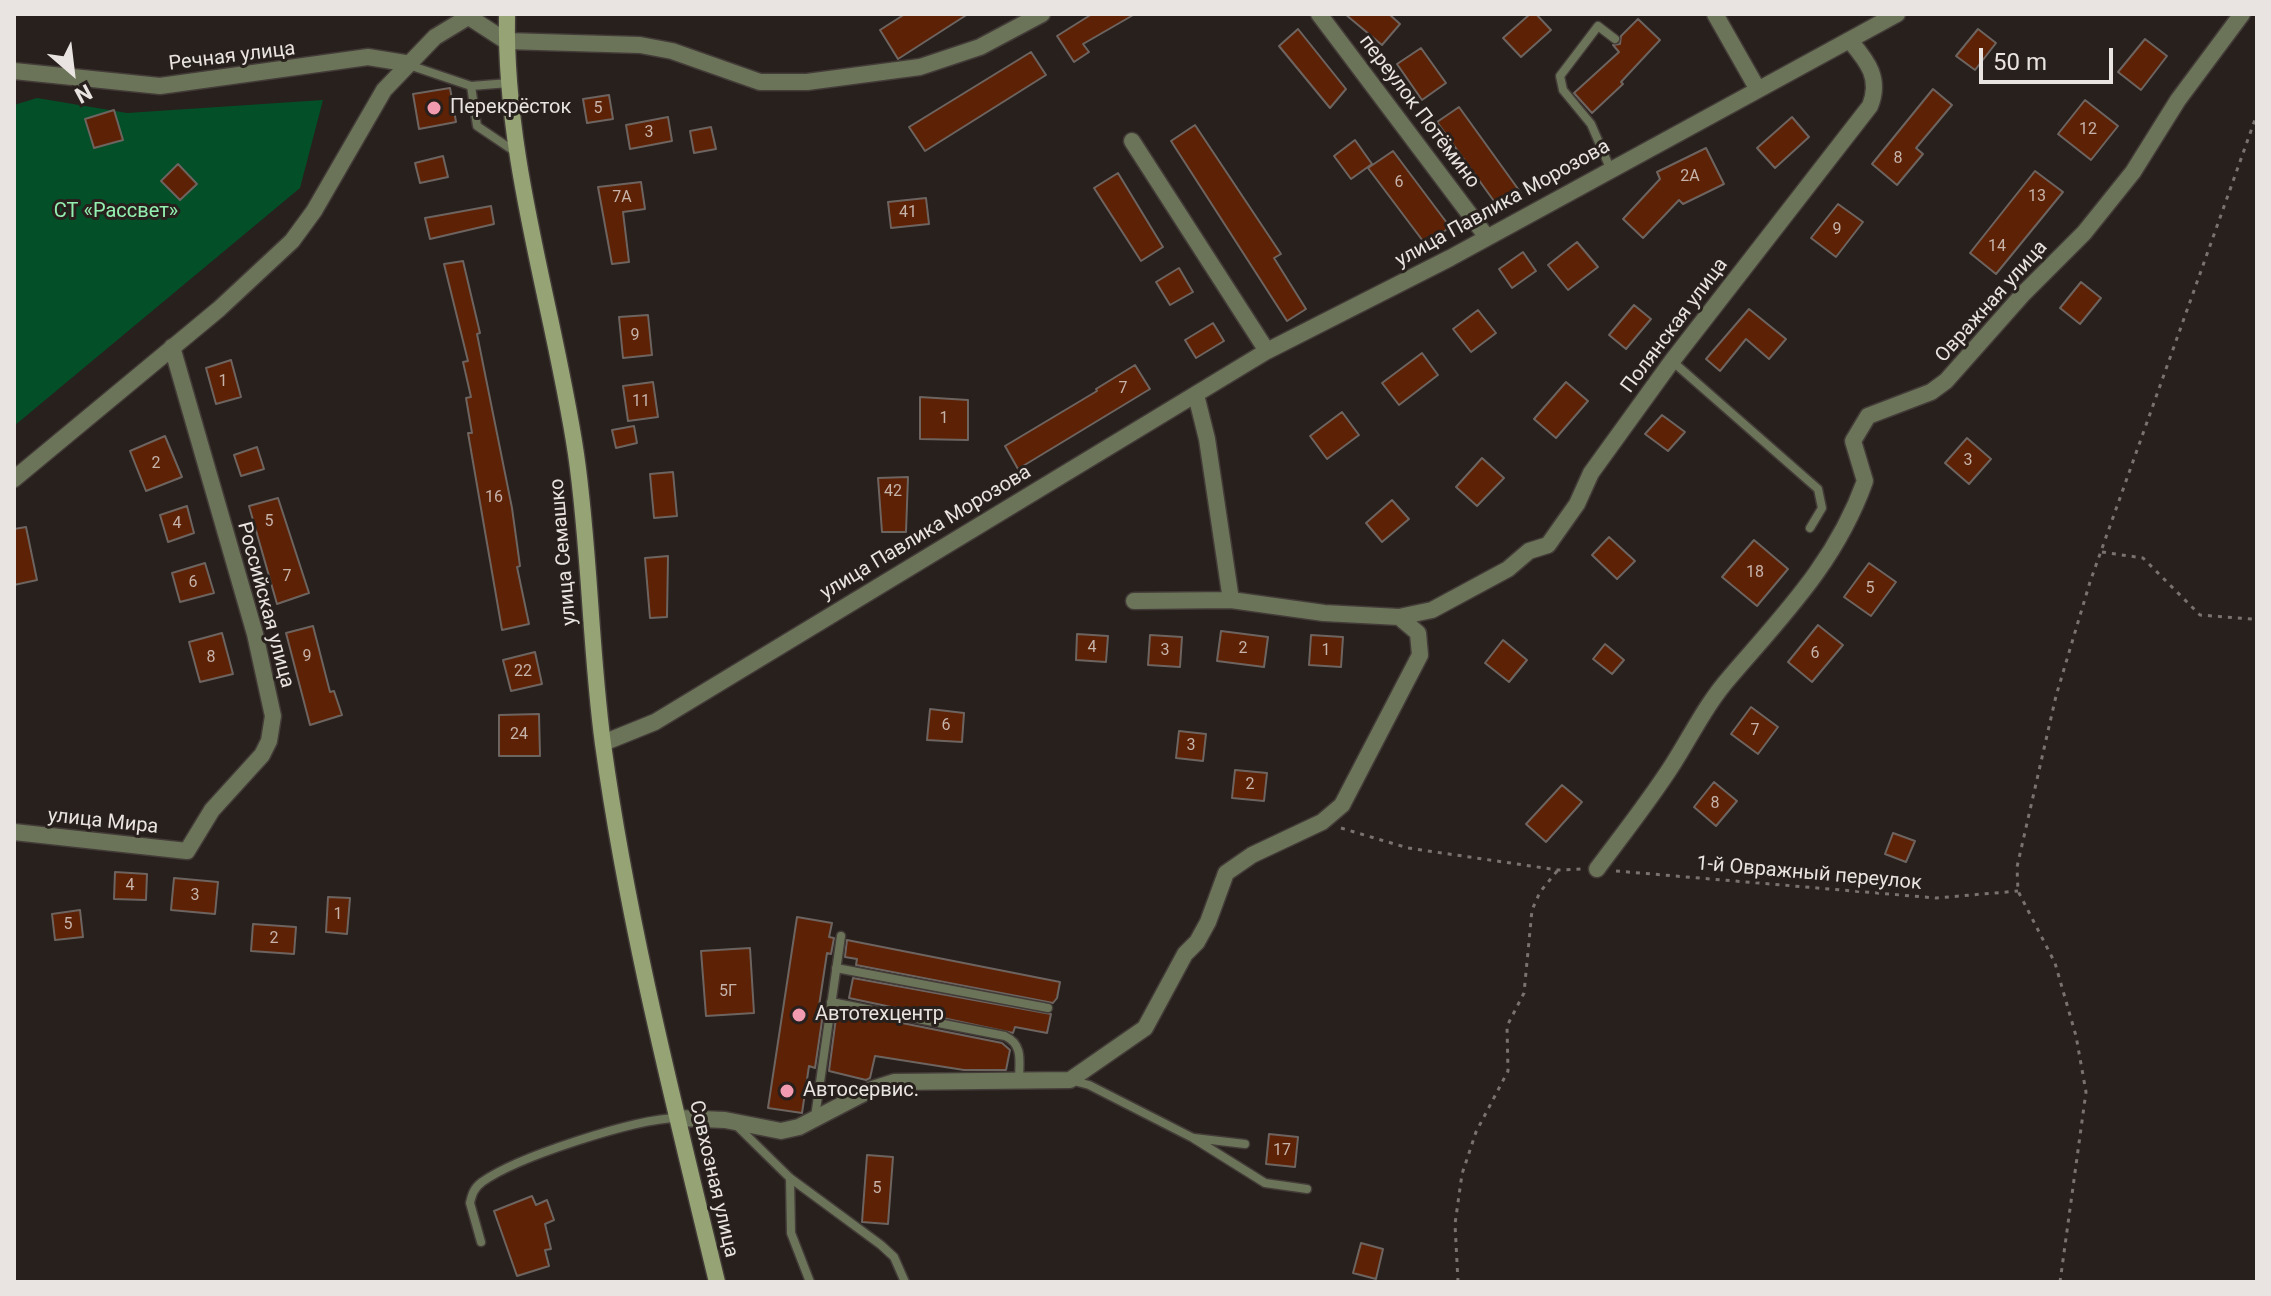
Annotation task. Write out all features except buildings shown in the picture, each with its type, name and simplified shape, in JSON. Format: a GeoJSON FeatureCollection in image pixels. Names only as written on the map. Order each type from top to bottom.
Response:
{"type":"FeatureCollection","features":[{"type":"Feature","properties":{"kind":"main road","name":"улица Семашко"},"geometry":{"type":"LineString","coordinates":[[507,14],[509,83],[517,153],[576,455],[603,743],[624,868],[671,1085]]}},
{"type":"Feature","properties":{"kind":"main road","name":"Совхозная улица"},"geometry":{"type":"LineString","coordinates":[[671,1085],[717,1282]]}},
{"type":"Feature","properties":{"kind":"street"},"geometry":{"type":"LineString","coordinates":[[14,479],[261,272],[292,241],[314,211],[364,119],[405,63],[435,37],[471,15],[506,41],[640,45],[672,51],[760,82],[807,82],[880,74],[944,60],[980,47],[1042,14]]}},
{"type":"Feature","properties":{"kind":"street","name":"переулок Потёмино"},"geometry":{"type":"LineString","coordinates":[[1319,14],[1391,105],[1486,236]]}},
{"type":"Feature","properties":{"kind":"street"},"geometry":{"type":"LineString","coordinates":[[1715,14],[1757,88]]}},
{"type":"Feature","properties":{"kind":"street"},"geometry":{"type":"LineString","coordinates":[[1851,42],[1897,14]]}},
{"type":"Feature","properties":{"kind":"street","name":"Овражная улица"},"geometry":{"type":"LineString","coordinates":[[1597,869],[1730,677],[1790,610],[1824,562],[1865,481],[1853,441],[1862,422],[1881,410],[1931,392],[1962,366],[2024,293],[2084,233],[2133,172],[2178,100],[2242,14]]}},
{"type":"Feature","properties":{"kind":"street","name":"улица Павлика Морозова"},"geometry":{"type":"LineString","coordinates":[[603,743],[655,722],[1267,351],[1757,88],[1851,42]]}},
{"type":"Feature","properties":{"kind":"street","name":"Полянская улица"},"geometry":{"type":"LineString","coordinates":[[1134,601],[1231,600],[1324,613],[1399,617],[1432,610],[1508,569],[1529,551],[1548,545],[1556,538],[1591,473],[1672,361],[1870,106],[1875,95],[1872,70],[1851,42]]}},
{"type":"Feature","properties":{"kind":"street","name":"Речная улица"},"geometry":{"type":"LineString","coordinates":[[14,71],[160,86],[368,57],[405,63]]}},
{"type":"Feature","properties":{"kind":"street"},"geometry":{"type":"LineString","coordinates":[[1132,141],[1267,351]]}},
{"type":"Feature","properties":{"kind":"street","name":"Российская улица"},"geometry":{"type":"LineString","coordinates":[[172,347],[255,634],[273,716],[269,741],[262,755],[212,810],[187,851]]}},
{"type":"Feature","properties":{"kind":"street"},"geometry":{"type":"LineString","coordinates":[[1196,395],[1203,420],[1231,600]]}},
{"type":"Feature","properties":{"kind":"street"},"geometry":{"type":"LineString","coordinates":[[678,1118],[732,1121],[781,1131],[799,1127],[872,1089],[894,1082],[1070,1080],[1145,1028],[1185,954],[1197,942],[1208,922],[1226,873],[1252,855],[1322,822],[1342,805],[1414,671],[1432,610]]}},
{"type":"Feature","properties":{"kind":"street"},"geometry":{"type":"LineString","coordinates":[[1399,617],[1412,626],[1421,641]]}},
{"type":"Feature","properties":{"kind":"street","name":"улица Мира"},"geometry":{"type":"LineString","coordinates":[[14,832],[187,851]]}},
{"type":"Feature","properties":{"kind":"lane"},"geometry":{"type":"LineString","coordinates":[[1610,168],[1591,124],[1563,90],[1560,76],[1598,26],[1615,39]]}},
{"type":"Feature","properties":{"kind":"lane"},"geometry":{"type":"LineString","coordinates":[[405,63],[471,86],[509,83]]}},
{"type":"Feature","properties":{"kind":"lane"},"geometry":{"type":"LineString","coordinates":[[471,86],[477,126],[517,153]]}},
{"type":"Feature","properties":{"kind":"lane"},"geometry":{"type":"LineString","coordinates":[[1672,361],[1818,489],[1822,508],[1810,528]]}},
{"type":"Feature","properties":{"kind":"lane"},"geometry":{"type":"LineString","coordinates":[[815,1118],[841,936]]}},
{"type":"Feature","properties":{"kind":"lane"},"geometry":{"type":"LineString","coordinates":[[836,968],[1048,1008]]}},
{"type":"Feature","properties":{"kind":"lane"},"geometry":{"type":"LineString","coordinates":[[831,1002],[1005,1036],[1012,1039],[1020,1052],[1019,1081]]}},
{"type":"Feature","properties":{"kind":"lane"},"geometry":{"type":"LineString","coordinates":[[1070,1080],[1089,1085],[1193,1138],[1265,1183],[1307,1189]]}},
{"type":"Feature","properties":{"kind":"lane"},"geometry":{"type":"LineString","coordinates":[[481,1242],[470,1203],[479,1184],[520,1163],[618,1128],[653,1119],[678,1118]]}},
{"type":"Feature","properties":{"kind":"lane"},"geometry":{"type":"LineString","coordinates":[[732,1121],[790,1178],[894,1257],[905,1282]]}},
{"type":"Feature","properties":{"kind":"lane"},"geometry":{"type":"LineString","coordinates":[[1193,1138],[1245,1144]]}},
{"type":"Feature","properties":{"kind":"lane"},"geometry":{"type":"LineString","coordinates":[[790,1178],[791,1233],[810,1282]]}},
{"type":"Feature","properties":{"kind":"path"},"geometry":{"type":"LineString","coordinates":[[2060,1282],[2086,1092],[2076,1036],[2055,963],[2018,891],[2017,867],[2056,696],[2101,552],[2257,114]]}},
{"type":"Feature","properties":{"kind":"path"},"geometry":{"type":"LineString","coordinates":[[2101,552],[2143,558],[2200,615],[2252,619],[2257,615]]}},
{"type":"Feature","properties":{"kind":"path","name":"1-й Овражный переулок"},"geometry":{"type":"LineString","coordinates":[[1322,822],[1408,848],[1558,870],[1597,869],[1795,889],[1936,898],[2018,891]]}},
{"type":"Feature","properties":{"kind":"path"},"geometry":{"type":"LineString","coordinates":[[1458,1282],[1455,1224],[1460,1185],[1476,1132],[1508,1071],[1507,1026],[1524,993],[1532,910],[1540,892],[1558,870]]}},
{"type":"Feature","properties":{"kind":"green space","name":"СТ «Рассвет»"},"geometry":{"type":"Polygon","coordinates":[[[37,98],[127,113],[323,100],[300,188],[14,426],[14,105],[37,98]]]}},
{"type":"Feature","properties":{"kind":"place","name":"Перекрёсток"},"geometry":{"type":"Point","coordinates":[434,108]}},
{"type":"Feature","properties":{"kind":"place","name":"Автотехцентр"},"geometry":{"type":"Point","coordinates":[799,1015]}},
{"type":"Feature","properties":{"kind":"place","name":"Автосервис."},"geometry":{"type":"Point","coordinates":[787,1091]}}]}
